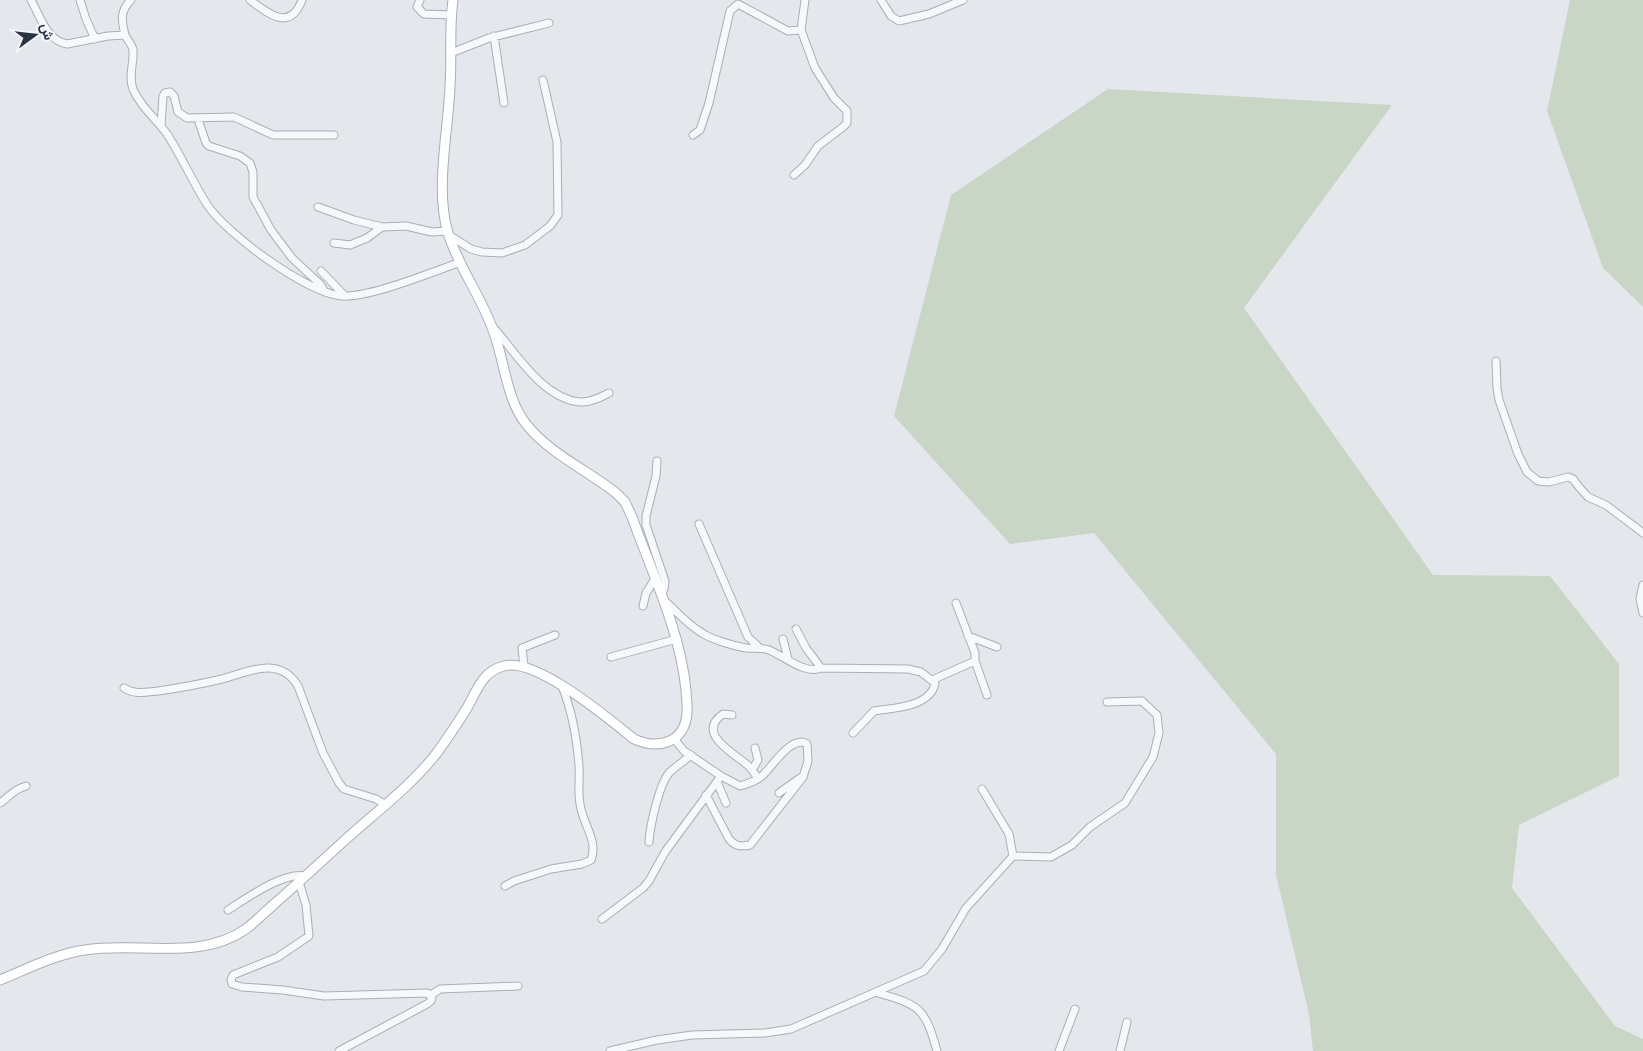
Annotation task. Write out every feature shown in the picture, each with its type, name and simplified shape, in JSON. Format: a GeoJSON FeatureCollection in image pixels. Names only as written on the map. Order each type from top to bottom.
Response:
{"type":"FeatureCollection","features":[{"type":"Feature","properties":{"kind":"street"},"geometry":{"type":"LineString","coordinates":[[31,0],[50,34],[60,43],[67,44],[125,35]]}},
{"type":"Feature","properties":{"kind":"street"},"geometry":{"type":"LineString","coordinates":[[80,0],[95,39]]}},
{"type":"Feature","properties":{"kind":"street"},"geometry":{"type":"LineString","coordinates":[[131,0],[121,19],[125,35],[133,49],[131,70],[133,88],[142,103],[161,126],[208,206],[227,228],[281,268],[310,285],[324,292],[345,296],[365,293],[461,262]]}},
{"type":"Feature","properties":{"kind":"street"},"geometry":{"type":"LineString","coordinates":[[250,0],[273,16],[280,18],[290,17],[296,12],[302,0]]}},
{"type":"Feature","properties":{"kind":"street"},"geometry":{"type":"LineString","coordinates":[[420,0],[417,7],[424,14],[452,15]]}},
{"type":"Feature","properties":{"kind":"street"},"geometry":{"type":"LineString","coordinates":[[0,980],[56,958],[86,949],[190,947],[223,941],[247,928],[414,778],[435,755],[484,679],[490,672],[506,665],[524,666],[551,678],[634,739],[644,743],[652,745],[675,740],[685,725],[687,714],[685,679],[677,639],[632,517],[624,502],[608,487],[554,450],[527,425],[519,414],[492,325],[448,233],[442,196],[452,54],[453,0]]}},
{"type":"Feature","properties":{"kind":"street"},"geometry":{"type":"LineString","coordinates":[[794,175],[805,165],[818,146],[847,123],[847,112],[830,93],[815,68],[801,30],[805,0]]}},
{"type":"Feature","properties":{"kind":"street"},"geometry":{"type":"LineString","coordinates":[[881,0],[891,16],[899,21],[929,14],[963,0]]}},
{"type":"Feature","properties":{"kind":"street"},"geometry":{"type":"LineString","coordinates":[[694,136],[700,130],[730,11],[734,6],[738,4],[788,31],[801,30]]}},
{"type":"Feature","properties":{"kind":"street"},"geometry":{"type":"LineString","coordinates":[[452,54],[494,36],[549,23]]}},
{"type":"Feature","properties":{"kind":"street"},"geometry":{"type":"LineString","coordinates":[[494,36],[504,103]]}},
{"type":"Feature","properties":{"kind":"street"},"geometry":{"type":"LineString","coordinates":[[318,207],[354,220],[382,227],[406,226],[432,232],[448,233],[471,249],[482,252],[502,253],[525,245],[550,226],[558,215],[557,142],[542,80]]}},
{"type":"Feature","properties":{"kind":"street"},"geometry":{"type":"LineString","coordinates":[[161,126],[163,96],[165,93],[172,93],[178,112],[187,118],[234,117],[244,124],[273,135],[334,135]]}},
{"type":"Feature","properties":{"kind":"street"},"geometry":{"type":"LineString","coordinates":[[198,119],[208,146],[240,156],[250,163],[253,172],[254,197],[271,230],[292,258],[320,284],[324,292]]}},
{"type":"Feature","properties":{"kind":"street"},"geometry":{"type":"LineString","coordinates":[[334,244],[350,246],[367,238],[382,227]]}},
{"type":"Feature","properties":{"kind":"street"},"geometry":{"type":"LineString","coordinates":[[321,271],[345,296]]}},
{"type":"Feature","properties":{"kind":"street"},"geometry":{"type":"LineString","coordinates":[[492,325],[530,372],[559,394],[581,402],[609,393]]}},
{"type":"Feature","properties":{"kind":"street"},"geometry":{"type":"LineString","coordinates":[[1496,362],[1499,400],[1518,454],[1527,472],[1538,481],[1549,482],[1568,477],[1573,479],[1588,497],[1606,506],[1643,533]]}},
{"type":"Feature","properties":{"kind":"street"},"geometry":{"type":"LineString","coordinates":[[657,461],[656,476],[646,516],[646,525],[665,581],[662,596]]}},
{"type":"Feature","properties":{"kind":"street"},"geometry":{"type":"LineString","coordinates":[[700,524],[748,637],[760,648],[788,659],[806,669],[815,671],[821,668],[908,669],[921,672],[936,683],[932,694],[903,708],[874,711],[853,733]]}},
{"type":"Feature","properties":{"kind":"street"},"geometry":{"type":"LineString","coordinates":[[643,606],[646,593],[655,579]]}},
{"type":"Feature","properties":{"kind":"street"},"geometry":{"type":"LineString","coordinates":[[1643,584],[1640,593],[1643,613]]}},
{"type":"Feature","properties":{"kind":"street"},"geometry":{"type":"LineString","coordinates":[[662,596],[678,614],[702,633],[739,646],[760,648]]}},
{"type":"Feature","properties":{"kind":"street"},"geometry":{"type":"LineString","coordinates":[[956,603],[975,653],[975,661],[987,695]]}},
{"type":"Feature","properties":{"kind":"street"},"geometry":{"type":"LineString","coordinates":[[796,629],[806,648],[821,668]]}},
{"type":"Feature","properties":{"kind":"street"},"geometry":{"type":"LineString","coordinates":[[524,666],[522,648],[555,635]]}},
{"type":"Feature","properties":{"kind":"street"},"geometry":{"type":"LineString","coordinates":[[968,636],[997,647]]}},
{"type":"Feature","properties":{"kind":"street"},"geometry":{"type":"LineString","coordinates":[[783,638],[788,659]]}},
{"type":"Feature","properties":{"kind":"street"},"geometry":{"type":"LineString","coordinates":[[611,657],[677,639]]}},
{"type":"Feature","properties":{"kind":"street"},"geometry":{"type":"LineString","coordinates":[[932,680],[975,661]]}},
{"type":"Feature","properties":{"kind":"street"},"geometry":{"type":"LineString","coordinates":[[124,688],[130,692],[148,692],[222,679],[255,668],[283,671],[298,686],[323,753],[344,789],[376,799],[386,805]]}},
{"type":"Feature","properties":{"kind":"street"},"geometry":{"type":"LineString","coordinates":[[505,886],[550,869],[582,864],[591,860],[593,854],[592,838],[584,820],[579,800],[580,768],[575,733],[562,686]]}},
{"type":"Feature","properties":{"kind":"street"},"geometry":{"type":"LineString","coordinates":[[610,1051],[658,1040],[692,1035],[765,1033],[791,1029],[924,971],[942,949],[966,908],[1013,856],[1051,857],[1072,845],[1090,828],[1125,803],[1153,757],[1159,732],[1157,715],[1142,701],[1107,702]]}},
{"type":"Feature","properties":{"kind":"street"},"geometry":{"type":"LineString","coordinates":[[732,715],[723,714],[717,718],[714,734],[728,751],[745,762],[758,778]]}},
{"type":"Feature","properties":{"kind":"street"},"geometry":{"type":"LineString","coordinates":[[675,740],[684,751],[719,779],[740,786],[758,778],[786,749],[795,743],[807,744],[807,766],[803,777],[750,846],[743,847],[734,844],[706,795]]}},
{"type":"Feature","properties":{"kind":"street"},"geometry":{"type":"LineString","coordinates":[[752,770],[758,760],[755,748]]}},
{"type":"Feature","properties":{"kind":"street"},"geometry":{"type":"LineString","coordinates":[[649,842],[650,827],[662,787],[668,774],[691,755]]}},
{"type":"Feature","properties":{"kind":"street"},"geometry":{"type":"LineString","coordinates":[[779,793],[803,777]]}},
{"type":"Feature","properties":{"kind":"street"},"geometry":{"type":"LineString","coordinates":[[602,920],[638,893],[649,882],[665,852],[719,779]]}},
{"type":"Feature","properties":{"kind":"street"},"geometry":{"type":"LineString","coordinates":[[719,779],[726,803]]}},
{"type":"Feature","properties":{"kind":"street"},"geometry":{"type":"LineString","coordinates":[[0,803],[8,798],[16,789],[26,786]]}},
{"type":"Feature","properties":{"kind":"street"},"geometry":{"type":"LineString","coordinates":[[982,789],[1009,834],[1013,856]]}},
{"type":"Feature","properties":{"kind":"street"},"geometry":{"type":"LineString","coordinates":[[228,910],[270,885],[296,875],[303,879]]}},
{"type":"Feature","properties":{"kind":"street"},"geometry":{"type":"LineString","coordinates":[[303,879],[309,936],[278,957],[232,975],[232,984],[242,987],[324,996],[427,993],[431,995]]}},
{"type":"Feature","properties":{"kind":"street"},"geometry":{"type":"LineString","coordinates":[[431,995],[440,989],[518,986]]}},
{"type":"Feature","properties":{"kind":"street"},"geometry":{"type":"LineString","coordinates":[[877,993],[907,1001],[923,1013],[937,1051]]}},
{"type":"Feature","properties":{"kind":"street"},"geometry":{"type":"LineString","coordinates":[[339,1051],[427,1004],[432,999],[431,995]]}},
{"type":"Feature","properties":{"kind":"street"},"geometry":{"type":"LineString","coordinates":[[1059,1051],[1075,1009]]}},
{"type":"Feature","properties":{"kind":"street"},"geometry":{"type":"LineString","coordinates":[[1120,1051],[1127,1022]]}},
{"type":"Feature","properties":{"kind":"green space"},"geometry":{"type":"Polygon","coordinates":[[[1570,0],[1643,0],[1643,307],[1603,268],[1547,111],[1570,0]]]}},
{"type":"Feature","properties":{"kind":"green space"},"geometry":{"type":"Polygon","coordinates":[[[1108,89],[1392,105],[1244,308],[1433,575],[1550,576],[1619,664],[1619,776],[1519,825],[1512,888],[1615,1026],[1643,1039],[1643,1051],[1313,1051],[1309,1014],[1276,875],[1276,754],[1094,533],[1010,544],[894,416],[951,195],[1108,89]]]}}]}
